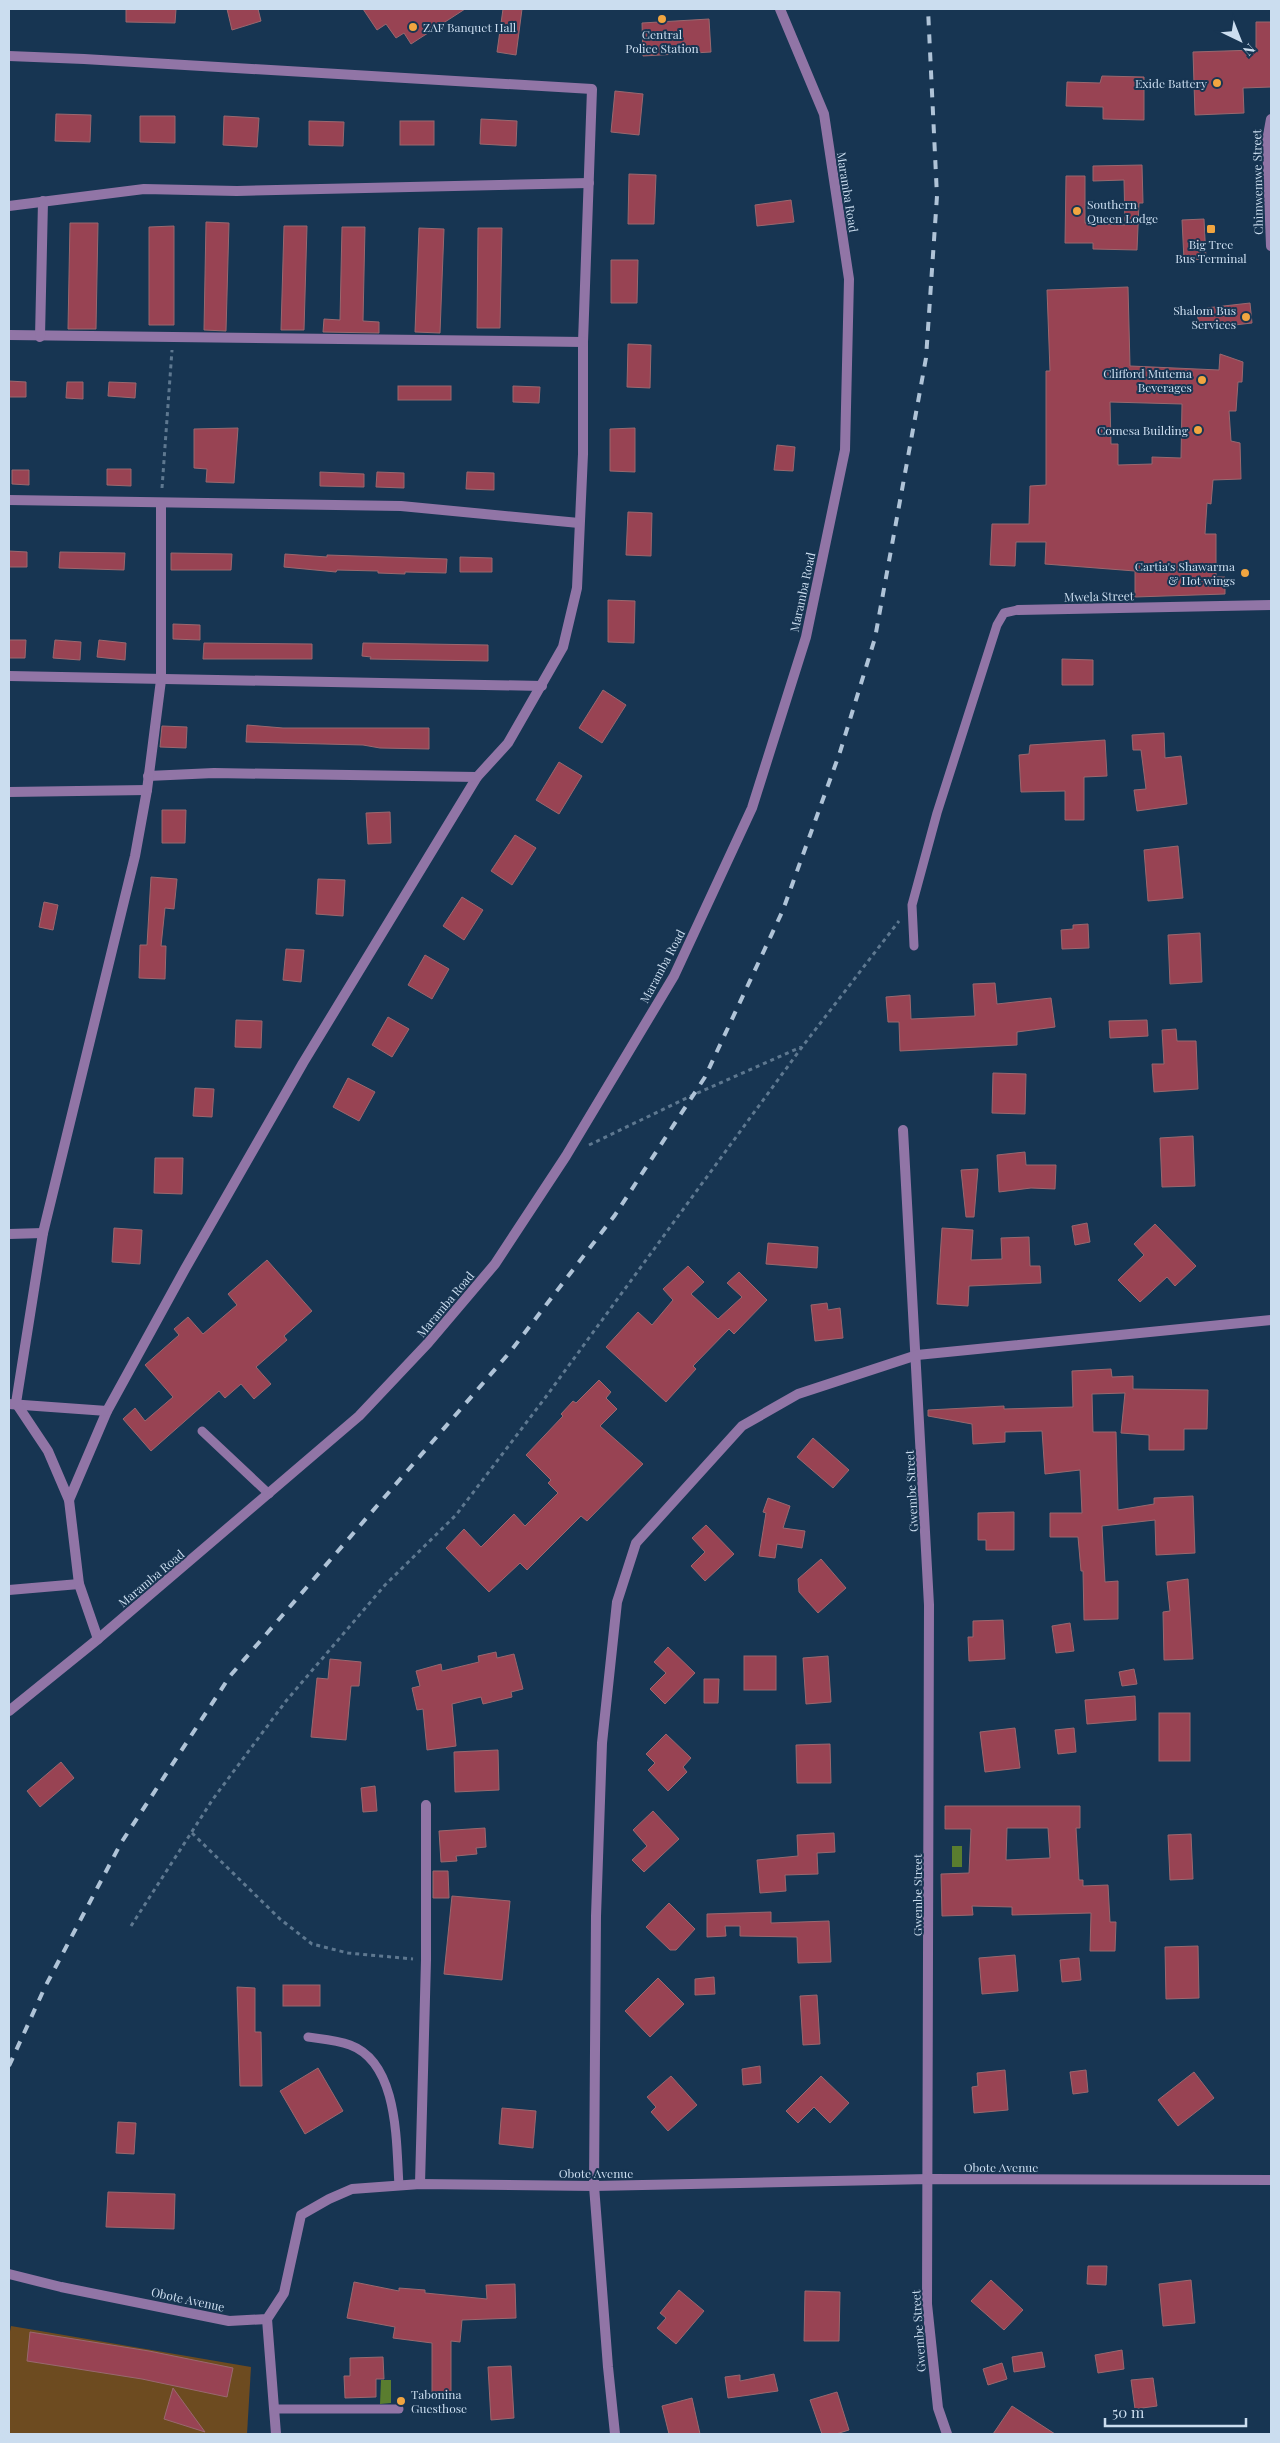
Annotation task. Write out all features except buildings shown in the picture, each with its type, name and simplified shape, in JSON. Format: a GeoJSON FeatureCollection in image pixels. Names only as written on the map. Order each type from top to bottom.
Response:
{"type":"FeatureCollection","features":[{"type":"Feature","properties":{"kind":"street","name":"Maramba Road"},"geometry":{"type":"LineString","coordinates":[[9,1711],[98,1639],[359,1416],[428,1343],[495,1264],[566,1156],[674,976],[752,808],[806,637],[845,450],[850,279],[824,114],[780,9]]}},
{"type":"Feature","properties":{"kind":"street"},"geometry":{"type":"LineString","coordinates":[[9,56],[592,89],[583,342],[583,454],[577,588],[563,647],[508,742],[478,778],[303,1063],[107,1411],[70,1500]]}},
{"type":"Feature","properties":{"kind":"street","name":"Chimwemwe Street"},"geometry":{"type":"LineString","coordinates":[[1271,119],[1267,141],[1271,246]]}},
{"type":"Feature","properties":{"kind":"street"},"geometry":{"type":"LineString","coordinates":[[9,206],[144,189],[237,191],[589,183]]}},
{"type":"Feature","properties":{"kind":"street"},"geometry":{"type":"LineString","coordinates":[[40,337],[43,201]]}},
{"type":"Feature","properties":{"kind":"street"},"geometry":{"type":"LineString","coordinates":[[9,335],[40,337],[583,342]]}},
{"type":"Feature","properties":{"kind":"street"},"geometry":{"type":"LineString","coordinates":[[9,500],[161,504],[401,506],[579,523]]}},
{"type":"Feature","properties":{"kind":"street"},"geometry":{"type":"LineString","coordinates":[[98,1639],[79,1584],[70,1500],[48,1452],[12,1404],[43,1233],[135,856],[147,790],[161,680],[161,504]]}},
{"type":"Feature","properties":{"kind":"street","name":"Mwela Street"},"geometry":{"type":"LineString","coordinates":[[1018,610],[1271,605]]}},
{"type":"Feature","properties":{"kind":"street"},"geometry":{"type":"LineString","coordinates":[[9,676],[542,686]]}},
{"type":"Feature","properties":{"kind":"street"},"geometry":{"type":"LineString","coordinates":[[148,776],[214,773],[478,778]]}},
{"type":"Feature","properties":{"kind":"street"},"geometry":{"type":"LineString","coordinates":[[9,792],[147,790]]}},
{"type":"Feature","properties":{"kind":"street","name":"Gwembe Street"},"geometry":{"type":"LineString","coordinates":[[903,1130],[917,1354],[929,1605],[929,2179],[927,2304],[938,2408],[947,2434]]}},
{"type":"Feature","properties":{"kind":"street"},"geometry":{"type":"LineString","coordinates":[[9,1234],[43,1233]]}},
{"type":"Feature","properties":{"kind":"street"},"geometry":{"type":"LineString","coordinates":[[615,2434],[594,2186],[596,1916],[602,1743],[617,1602],[636,1543],[742,1426],[798,1394],[917,1354],[1271,1320]]}},
{"type":"Feature","properties":{"kind":"street"},"geometry":{"type":"LineString","coordinates":[[12,1404],[107,1411]]}},
{"type":"Feature","properties":{"kind":"street"},"geometry":{"type":"LineString","coordinates":[[9,1590],[79,1584]]}},
{"type":"Feature","properties":{"kind":"street"},"geometry":{"type":"LineString","coordinates":[[420,2184],[426,1960],[426,1805]]}},
{"type":"Feature","properties":{"kind":"street","name":"Obote Avenue"},"geometry":{"type":"LineString","coordinates":[[9,2274],[61,2287],[228,2320],[267,2319],[284,2293],[302,2216],[329,2199],[352,2189],[420,2184],[594,2186],[929,2179],[1271,2180]]}},
{"type":"Feature","properties":{"kind":"street"},"geometry":{"type":"LineString","coordinates":[[267,2319],[276,2434]]}},
{"type":"Feature","properties":{"kind":"lane"},"geometry":{"type":"LineString","coordinates":[[914,946],[912,904],[937,813],[998,625],[1004,613],[1018,610]]}},
{"type":"Feature","properties":{"kind":"lane"},"geometry":{"type":"LineString","coordinates":[[202,1431],[270,1494]]}},
{"type":"Feature","properties":{"kind":"lane"},"geometry":{"type":"LineString","coordinates":[[308,2036],[350,2045],[373,2061],[380,2073],[393,2108],[399,2185]]}},
{"type":"Feature","properties":{"kind":"lane"},"geometry":{"type":"LineString","coordinates":[[275,2409],[399,2409]]}},
{"type":"Feature","properties":{"kind":"path"},"geometry":{"type":"LineString","coordinates":[[161,504],[173,337]]}},
{"type":"Feature","properties":{"kind":"path"},"geometry":{"type":"LineString","coordinates":[[131,1926],[213,1799],[286,1701],[385,1585],[456,1515],[802,1047],[912,904]]}},
{"type":"Feature","properties":{"kind":"path"},"geometry":{"type":"LineString","coordinates":[[566,1156],[693,1095],[802,1047]]}},
{"type":"Feature","properties":{"kind":"path"},"geometry":{"type":"LineString","coordinates":[[192,1833],[280,1920],[312,1944],[348,1953],[426,1960]]}},
{"type":"Feature","properties":{"kind":"shaded area"},"geometry":{"type":"Polygon","coordinates":[[[952,1846],[962,1846],[962,1867],[952,1867],[952,1846]]]}},
{"type":"Feature","properties":{"kind":"shaded area"},"geometry":{"type":"Polygon","coordinates":[[[11,2326],[251,2367],[247,2434],[9,2434],[9,2337],[11,2326]]]}},
{"type":"Feature","properties":{"kind":"shaded area"},"geometry":{"type":"Polygon","coordinates":[[[381,2380],[391,2380],[391,2403],[380,2404],[381,2380]]]}},
{"type":"Feature","properties":{"kind":"railway"},"geometry":{"type":"LineString","coordinates":[[9,2066],[45,1987],[121,1843],[230,1676],[510,1352],[615,1215],[705,1077],[783,910],[840,752],[875,638],[926,358],[937,196],[928,9]]}},
{"type":"Feature","properties":{"kind":"place","name":"Central Police Station"},"geometry":{"type":"Point","coordinates":[662,19]}},
{"type":"Feature","properties":{"kind":"place","name":"ZAF Banquet Hall"},"geometry":{"type":"Point","coordinates":[413,27]}},
{"type":"Feature","properties":{"kind":"place","name":"Exide Battery"},"geometry":{"type":"Point","coordinates":[1217,83]}},
{"type":"Feature","properties":{"kind":"place","name":"Southern Queen Lodge"},"geometry":{"type":"Point","coordinates":[1077,211]}},
{"type":"Feature","properties":{"kind":"place","name":"Big Tree Bus Terminal"},"geometry":{"type":"Point","coordinates":[1211,229]}},
{"type":"Feature","properties":{"kind":"place","name":"Shalom Bus Services"},"geometry":{"type":"Point","coordinates":[1246,317]}},
{"type":"Feature","properties":{"kind":"place","name":"Clifford Mutema Beverages"},"geometry":{"type":"Point","coordinates":[1202,380]}},
{"type":"Feature","properties":{"kind":"place","name":"Comesa Building"},"geometry":{"type":"Point","coordinates":[1198,430]}},
{"type":"Feature","properties":{"kind":"place","name":"Cartia's Shawarma & Hot wings"},"geometry":{"type":"Point","coordinates":[1245,573]}},
{"type":"Feature","properties":{"kind":"place","name":"Tabonina Guesthose"},"geometry":{"type":"Point","coordinates":[401,2401]}}]}
